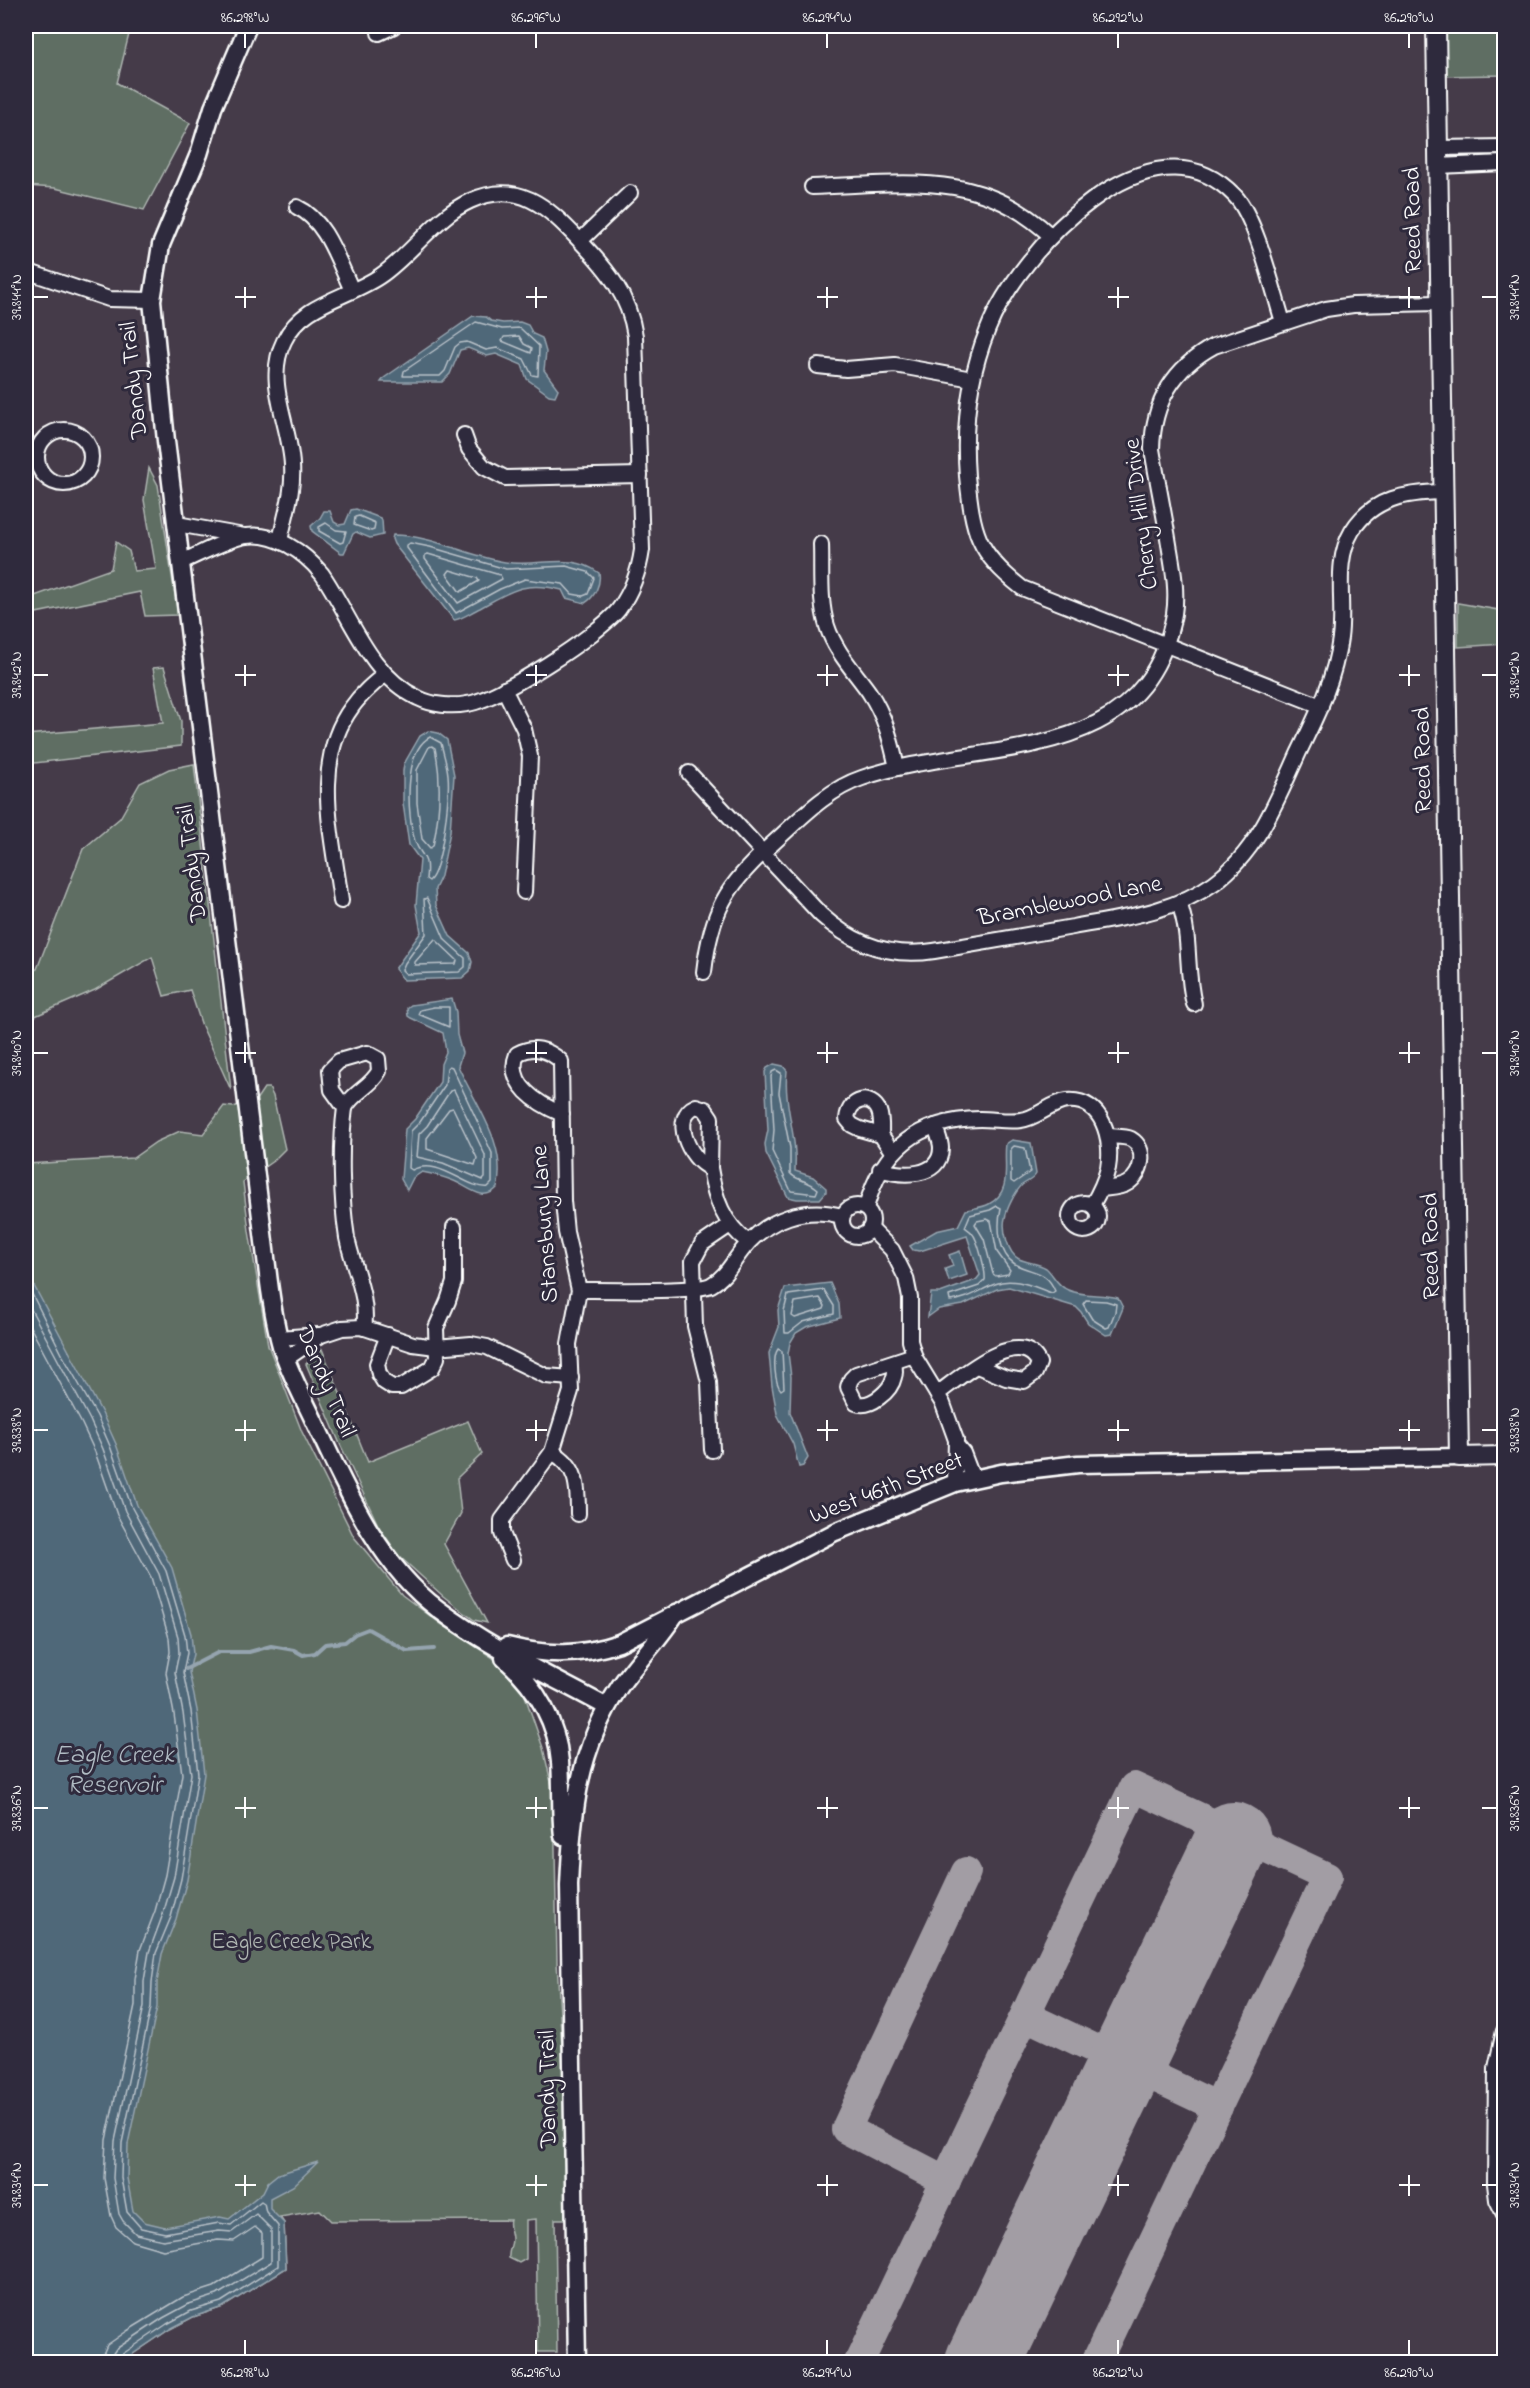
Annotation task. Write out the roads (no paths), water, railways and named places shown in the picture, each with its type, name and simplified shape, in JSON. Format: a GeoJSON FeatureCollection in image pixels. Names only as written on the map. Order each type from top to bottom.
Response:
{"type":"FeatureCollection","features":[{"type":"Feature","properties":{"kind":"main road","name":"Reed Road"},"geometry":{"type":"LineString","coordinates":[[1436,26],[1459,1457]]}},
{"type":"Feature","properties":{"kind":"main road","name":"West 46th Street"},"geometry":{"type":"LineString","coordinates":[[1459,1457],[1504,1456]]}},
{"type":"Feature","properties":{"kind":"street"},"geometry":{"type":"LineString","coordinates":[[379,33],[394,26]]}},
{"type":"Feature","properties":{"kind":"street","name":"Dandy Trail"},"geometry":{"type":"LineString","coordinates":[[242,28],[199,154],[161,245],[152,300],[166,441],[267,1266],[279,1338],[286,1359],[342,1481],[385,1552],[404,1576],[438,1609],[485,1641]]}},
{"type":"Feature","properties":{"kind":"street"},"geometry":{"type":"LineString","coordinates":[[1438,157],[1504,147]]}},
{"type":"Feature","properties":{"kind":"street"},"geometry":{"type":"LineString","coordinates":[[1438,157],[1504,163]]}},
{"type":"Feature","properties":{"kind":"street"},"geometry":{"type":"LineString","coordinates":[[1283,322],[1247,213],[1228,188],[1191,169],[1175,167],[1144,172],[1087,205],[1051,236],[1023,268],[998,308],[984,339],[972,379],[966,437],[971,513],[976,533],[991,561],[1022,588],[1321,706]]}},
{"type":"Feature","properties":{"kind":"street"},"geometry":{"type":"LineString","coordinates":[[812,187],[920,183],[961,187],[1000,200],[1027,216],[1051,236]]}},
{"type":"Feature","properties":{"kind":"street"},"geometry":{"type":"LineString","coordinates":[[580,241],[630,193]]}},
{"type":"Feature","properties":{"kind":"street"},"geometry":{"type":"LineString","coordinates":[[177,524],[244,536],[258,535],[280,541],[298,551],[315,566],[385,674],[420,699],[456,705],[477,702],[504,689],[588,638],[609,620],[622,604],[636,576],[642,550],[637,353],[627,304],[613,278],[558,217],[537,202],[512,194],[485,195],[456,208],[386,271],[316,308],[299,320],[284,341],[278,356],[277,387],[293,477],[289,509],[280,541]]}},
{"type":"Feature","properties":{"kind":"street"},"geometry":{"type":"LineString","coordinates":[[297,207],[308,214],[322,229],[352,290]]}},
{"type":"Feature","properties":{"kind":"street"},"geometry":{"type":"LineString","coordinates":[[26,271],[109,299],[152,300]]}},
{"type":"Feature","properties":{"kind":"street","name":"Cherry Hill Drive"},"geometry":{"type":"LineString","coordinates":[[704,972],[708,941],[722,901],[744,871],[763,852],[831,793],[861,778],[897,768],[1047,742],[1078,733],[1107,718],[1128,701],[1154,668],[1166,644],[1174,614],[1176,588],[1173,561],[1152,449],[1156,411],[1170,383],[1184,367],[1200,353],[1214,346],[1326,309],[1353,305],[1439,303]]}},
{"type":"Feature","properties":{"kind":"street"},"geometry":{"type":"LineString","coordinates":[[818,366],[846,369],[879,365],[906,366],[972,379]]}},
{"type":"Feature","properties":{"kind":"street"},"geometry":{"type":"LineString","coordinates":[[58,430],[70,430],[81,436],[87,443],[90,450],[90,463],[85,474],[78,479],[71,483],[58,483],[41,472],[31,453],[47,436],[58,430]]}},
{"type":"Feature","properties":{"kind":"street"},"geometry":{"type":"LineString","coordinates":[[464,435],[475,458],[484,467],[505,478],[640,475]]}},
{"type":"Feature","properties":{"kind":"street","name":"Bramblewood Lane"},"geometry":{"type":"LineString","coordinates":[[689,773],[820,915],[836,928],[868,946],[893,952],[934,951],[1125,917],[1179,903],[1197,894],[1223,875],[1252,845],[1268,819],[1321,706],[1331,682],[1339,651],[1342,624],[1342,561],[1352,531],[1370,511],[1387,500],[1418,493],[1443,492]]}},
{"type":"Feature","properties":{"kind":"street"},"geometry":{"type":"LineString","coordinates":[[182,562],[244,536]]}},
{"type":"Feature","properties":{"kind":"street"},"geometry":{"type":"LineString","coordinates":[[821,544],[823,605],[827,627],[839,650],[880,710],[890,735],[897,768]]}},
{"type":"Feature","properties":{"kind":"street"},"geometry":{"type":"LineString","coordinates":[[341,901],[328,793],[330,755],[336,735],[349,711],[359,698],[385,674]]}},
{"type":"Feature","properties":{"kind":"street"},"geometry":{"type":"LineString","coordinates":[[504,689],[524,729],[530,756],[524,892]]}},
{"type":"Feature","properties":{"kind":"street"},"geometry":{"type":"LineString","coordinates":[[1179,903],[1188,934],[1190,981],[1194,1004]]}},
{"type":"Feature","properties":{"kind":"street","name":"Stansbury Lane"},"geometry":{"type":"LineString","coordinates":[[513,1560],[502,1533],[502,1520],[552,1452],[569,1402],[571,1378],[569,1344],[579,1290],[564,1217],[561,1061],[537,1048],[527,1048],[517,1054],[514,1068],[517,1081],[544,1106],[562,1114]]}},
{"type":"Feature","properties":{"kind":"street"},"geometry":{"type":"LineString","coordinates":[[866,1208],[853,1206],[846,1209],[842,1216],[843,1227],[851,1235],[862,1235],[870,1228],[872,1217],[866,1208],[871,1187],[880,1169],[908,1139],[935,1126],[955,1121],[1020,1120],[1058,1103],[1074,1101],[1093,1108],[1102,1120],[1108,1136],[1108,1163],[1101,1189],[1092,1205]]}},
{"type":"Feature","properties":{"kind":"street"},"geometry":{"type":"LineString","coordinates":[[345,1108],[342,1152],[346,1224],[351,1254],[365,1307],[364,1328]]}},
{"type":"Feature","properties":{"kind":"street"},"geometry":{"type":"LineString","coordinates":[[880,1169],[910,1174],[932,1168],[941,1150],[935,1126]]}},
{"type":"Feature","properties":{"kind":"street"},"geometry":{"type":"LineString","coordinates":[[881,1135],[893,1153]]}},
{"type":"Feature","properties":{"kind":"street"},"geometry":{"type":"LineString","coordinates":[[1101,1189],[1123,1186],[1130,1182],[1142,1162],[1141,1150],[1131,1139],[1108,1136]]}},
{"type":"Feature","properties":{"kind":"street"},"geometry":{"type":"LineString","coordinates":[[710,1168],[721,1211],[730,1225],[748,1242]]}},
{"type":"Feature","properties":{"kind":"street"},"geometry":{"type":"LineString","coordinates":[[579,1290],[708,1286],[721,1278],[748,1242],[774,1222],[800,1213],[824,1211],[842,1216]]}},
{"type":"Feature","properties":{"kind":"street"},"geometry":{"type":"LineString","coordinates":[[712,1450],[709,1382],[695,1326],[692,1267],[695,1253],[702,1244],[730,1225]]}},
{"type":"Feature","properties":{"kind":"street"},"geometry":{"type":"LineString","coordinates":[[387,1335],[378,1362],[378,1371],[382,1380],[392,1387],[401,1387],[432,1368],[437,1358],[436,1328],[454,1282],[454,1227]]}},
{"type":"Feature","properties":{"kind":"street"},"geometry":{"type":"LineString","coordinates":[[870,1228],[892,1250],[906,1278],[910,1298],[909,1330],[914,1355],[918,1367],[937,1394],[950,1419],[957,1446],[963,1453],[973,1479]]}},
{"type":"Feature","properties":{"kind":"street"},"geometry":{"type":"LineString","coordinates":[[279,1338],[321,1335],[342,1328],[364,1328],[413,1344],[436,1347],[460,1344],[488,1347],[546,1376],[571,1378]]}},
{"type":"Feature","properties":{"kind":"street"},"geometry":{"type":"LineString","coordinates":[[286,1359],[321,1335]]}},
{"type":"Feature","properties":{"kind":"street"},"geometry":{"type":"LineString","coordinates":[[894,1362],[894,1379],[878,1398],[861,1405],[852,1398],[849,1387],[856,1374],[914,1355]]}},
{"type":"Feature","properties":{"kind":"street"},"geometry":{"type":"LineString","coordinates":[[937,1394],[976,1366]]}},
{"type":"Feature","properties":{"kind":"street"},"geometry":{"type":"LineString","coordinates":[[955,1484],[957,1446]]}},
{"type":"Feature","properties":{"kind":"street"},"geometry":{"type":"LineString","coordinates":[[552,1452],[564,1460],[575,1474],[578,1484],[578,1514]]}},
{"type":"Feature","properties":{"kind":"street","name":"West 46th Street"},"geometry":{"type":"LineString","coordinates":[[485,1641],[546,1654],[578,1654],[619,1643],[835,1532],[973,1479],[1032,1468],[1078,1464],[1459,1457]]}},
{"type":"Feature","properties":{"kind":"street"},"geometry":{"type":"LineString","coordinates":[[568,1886],[571,1826],[578,1785],[592,1740],[607,1707],[676,1612]]}},
{"type":"Feature","properties":{"kind":"street"},"geometry":{"type":"LineString","coordinates":[[485,1641],[607,1707]]}},
{"type":"Feature","properties":{"kind":"street"},"geometry":{"type":"LineString","coordinates":[[485,1641],[528,1683],[542,1702],[554,1731],[560,1761],[561,1819],[568,1886]]}},
{"type":"Feature","properties":{"kind":"street","name":"Dandy Trail"},"geometry":{"type":"LineString","coordinates":[[568,1886],[576,2362]]}},
{"type":"Feature","properties":{"kind":"street"},"geometry":{"type":"LineString","coordinates":[[1504,2031],[1496,2068],[1495,2184],[1497,2200],[1504,2214]]}},
{"type":"Feature","properties":{"kind":"water"},"geometry":{"type":"Polygon","coordinates":[[[473,316],[486,317],[491,321],[503,323],[520,322],[528,325],[533,334],[542,338],[546,352],[544,370],[558,389],[555,396],[549,395],[527,379],[522,365],[496,354],[487,356],[468,348],[460,350],[450,374],[442,382],[381,382],[473,316]]]}},
{"type":"Feature","properties":{"kind":"water"},"geometry":{"type":"Polygon","coordinates":[[[356,509],[380,518],[383,535],[370,538],[356,532],[344,553],[341,553],[312,531],[311,526],[324,511],[330,511],[334,522],[339,525],[345,524],[351,510],[356,509]]]}},
{"type":"Feature","properties":{"kind":"water"},"geometry":{"type":"Polygon","coordinates":[[[393,535],[422,538],[505,562],[565,561],[577,563],[588,566],[599,573],[598,586],[592,597],[585,603],[566,598],[562,590],[549,587],[519,589],[454,620],[394,544],[393,535]]]}},
{"type":"Feature","properties":{"kind":"water"},"geometry":{"type":"Polygon","coordinates":[[[428,731],[438,733],[447,740],[454,775],[450,832],[441,876],[435,889],[436,905],[450,936],[469,953],[472,962],[470,971],[462,978],[404,980],[395,969],[421,932],[416,905],[420,860],[409,845],[403,803],[403,771],[404,764],[420,736],[428,731]]]}},
{"type":"Feature","properties":{"kind":"water"},"geometry":{"type":"Polygon","coordinates":[[[452,999],[462,1053],[458,1066],[488,1125],[498,1156],[497,1188],[486,1194],[476,1192],[446,1178],[422,1172],[413,1178],[407,1190],[401,1179],[405,1129],[415,1119],[440,1082],[441,1064],[446,1052],[443,1033],[408,1016],[407,1008],[411,1005],[452,999]]]}},
{"type":"Feature","properties":{"kind":"water"},"geometry":{"type":"Polygon","coordinates":[[[774,1064],[783,1066],[787,1071],[786,1084],[795,1171],[813,1177],[826,1188],[826,1192],[820,1199],[788,1197],[766,1153],[768,1130],[765,1072],[774,1064]]]}},
{"type":"Feature","properties":{"kind":"water"},"geometry":{"type":"Polygon","coordinates":[[[1012,1140],[1031,1143],[1036,1174],[1019,1188],[1005,1218],[1004,1228],[1009,1247],[1019,1259],[1046,1268],[1061,1286],[1068,1290],[1080,1294],[1118,1298],[1123,1308],[1112,1334],[1106,1335],[1088,1323],[1076,1307],[1009,1287],[997,1289],[963,1305],[939,1309],[928,1317],[931,1293],[940,1293],[976,1280],[980,1275],[967,1236],[920,1251],[913,1250],[910,1246],[936,1231],[958,1226],[966,1210],[986,1205],[996,1199],[1004,1185],[1006,1144],[1012,1140]]]}},
{"type":"Feature","properties":{"kind":"water"},"geometry":{"type":"Polygon","coordinates":[[[960,1251],[967,1275],[949,1281],[945,1269],[953,1266],[949,1255],[960,1251]]]}},
{"type":"Feature","properties":{"kind":"water","name":"Eagle Creek Reservoir"},"geometry":{"type":"Polygon","coordinates":[[[26,1264],[33,1284],[102,1413],[116,1444],[137,1505],[172,1568],[191,1634],[193,1654],[189,1672],[197,1710],[204,1774],[187,1880],[176,1919],[162,1954],[157,1982],[157,2007],[128,2144],[127,2178],[133,2211],[144,2222],[165,2227],[220,2217],[229,2219],[263,2192],[268,2182],[278,2174],[318,2162],[293,2186],[270,2198],[270,2209],[284,2223],[286,2268],[223,2307],[193,2317],[170,2329],[121,2362],[26,2362],[26,1264]]]}},
{"type":"Feature","properties":{"kind":"water"},"geometry":{"type":"Polygon","coordinates":[[[830,1283],[839,1304],[840,1318],[806,1327],[796,1333],[790,1343],[788,1353],[791,1377],[790,1412],[808,1458],[803,1466],[799,1467],[793,1444],[777,1414],[769,1353],[779,1327],[778,1310],[785,1288],[830,1283]]]}},
{"type":"Feature","properties":{"kind":"waterway"},"geometry":{"type":"LineString","coordinates":[[186,1669],[219,1652],[249,1652],[271,1646],[294,1650],[303,1655],[315,1653],[325,1644],[345,1642],[355,1634],[368,1629],[407,1651],[434,1649]]}},
{"type":"Feature","properties":{"kind":"park label","name":"Eagle Creek Park"},"geometry":{"type":"Point","coordinates":[291,1942]}}]}
